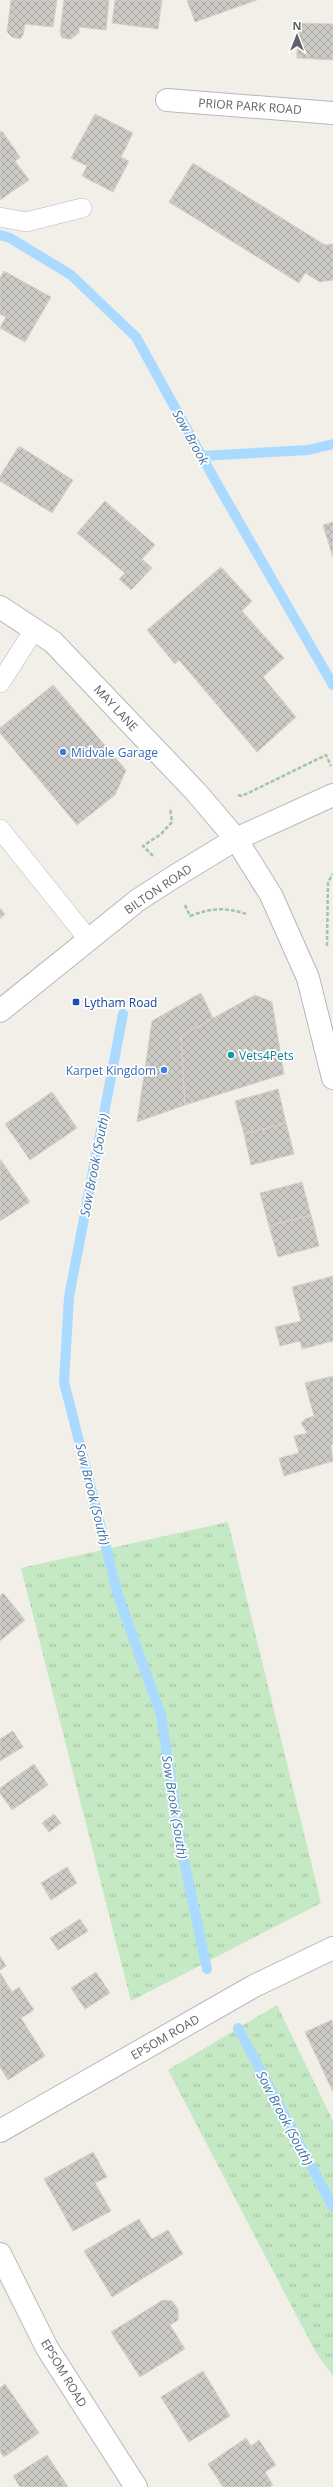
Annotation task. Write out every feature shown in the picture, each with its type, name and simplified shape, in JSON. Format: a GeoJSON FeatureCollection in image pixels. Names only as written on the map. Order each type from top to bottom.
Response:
{"type":"FeatureCollection","features":[{"type":"Feature","properties":{"kind":"street","name":"PRIOR PARK ROAD"},"geometry":{"type":"LineString","coordinates":[[167,100],[333,113]]}},
{"type":"Feature","properties":{"kind":"street","name":"MAY LANE"},"geometry":{"type":"LineString","coordinates":[[0,607],[53,642],[196,792],[236,840]]}},
{"type":"Feature","properties":{"kind":"street","name":"BILTON ROAD"},"geometry":{"type":"LineString","coordinates":[[0,1011],[138,900],[236,840],[333,795]]}},
{"type":"Feature","properties":{"kind":"street"},"geometry":{"type":"LineString","coordinates":[[236,840],[270,895],[308,978],[333,1078]]}},
{"type":"Feature","properties":{"kind":"street","name":"EPSOM ROAD"},"geometry":{"type":"LineString","coordinates":[[0,2131],[254,1986],[333,1948]]}},
{"type":"Feature","properties":{"kind":"street","name":"EPSOM ROAD"},"geometry":{"type":"LineString","coordinates":[[0,2254],[47,2348],[136,2487]]}},
{"type":"Feature","properties":{"kind":"lane"},"geometry":{"type":"LineString","coordinates":[[0,217],[26,222],[82,208]]}},
{"type":"Feature","properties":{"kind":"lane"},"geometry":{"type":"LineString","coordinates":[[0,683],[34,630]]}},
{"type":"Feature","properties":{"kind":"lane"},"geometry":{"type":"LineString","coordinates":[[0,829],[89,940]]}},
{"type":"Feature","properties":{"kind":"path"},"geometry":{"type":"LineString","coordinates":[[235,794],[242,796],[326,755],[333,770]]}},
{"type":"Feature","properties":{"kind":"green space"},"geometry":{"type":"Polygon","coordinates":[[[228,1522],[321,1903],[131,2001],[21,1568],[228,1522]]]}},
{"type":"Feature","properties":{"kind":"green space"},"geometry":{"type":"Polygon","coordinates":[[[277,2005],[333,2121],[333,2376],[315,2351],[168,2070],[277,2005]]]}},
{"type":"Feature","properties":{"kind":"building"},"geometry":{"type":"Polygon","coordinates":[[[11,0],[57,0],[53,27],[25,24],[23,35],[20,39],[12,37],[7,32],[11,0]]]}},
{"type":"Feature","properties":{"kind":"building"},"geometry":{"type":"Polygon","coordinates":[[[64,0],[109,0],[106,30],[79,27],[79,33],[71,39],[62,38],[60,32],[64,0]]]}},
{"type":"Feature","properties":{"kind":"building"},"geometry":{"type":"Polygon","coordinates":[[[115,0],[162,0],[158,29],[112,23],[115,0]]]}},
{"type":"Feature","properties":{"kind":"building"},"geometry":{"type":"Polygon","coordinates":[[[187,0],[257,0],[195,22],[187,0]]]}},
{"type":"Feature","properties":{"kind":"building"},"geometry":{"type":"Polygon","coordinates":[[[298,23],[333,24],[333,60],[297,58],[298,23]]]}},
{"type":"Feature","properties":{"kind":"building"},"geometry":{"type":"Polygon","coordinates":[[[95,114],[133,133],[121,157],[129,161],[113,192],[82,176],[87,166],[71,158],[95,114]]]}},
{"type":"Feature","properties":{"kind":"building"},"geometry":{"type":"Polygon","coordinates":[[[2,131],[20,157],[15,161],[29,180],[0,200],[0,132],[2,131]]]}},
{"type":"Feature","properties":{"kind":"building"},"geometry":{"type":"Polygon","coordinates":[[[193,163],[325,245],[333,244],[333,280],[320,282],[305,273],[299,283],[169,202],[193,163]]]}},
{"type":"Feature","properties":{"kind":"building"},"geometry":{"type":"Polygon","coordinates":[[[4,271],[51,297],[25,342],[0,328],[6,317],[0,314],[0,278],[4,271]]]}},
{"type":"Feature","properties":{"kind":"building"},"geometry":{"type":"Polygon","coordinates":[[[19,446],[73,480],[52,513],[0,481],[0,476],[19,446]]]}},
{"type":"Feature","properties":{"kind":"building"},"geometry":{"type":"Polygon","coordinates":[[[105,501],[155,545],[142,559],[152,568],[131,590],[119,579],[125,573],[77,533],[105,501]]]}},
{"type":"Feature","properties":{"kind":"building"},"geometry":{"type":"Polygon","coordinates":[[[333,522],[333,557],[323,525],[333,522]]]}},
{"type":"Feature","properties":{"kind":"building"},"geometry":{"type":"Polygon","coordinates":[[[221,567],[252,601],[242,611],[284,658],[263,677],[296,717],[257,752],[179,660],[175,664],[147,630],[221,567]]]}},
{"type":"Feature","properties":{"kind":"building","name":"Midvale Garage"},"geometry":{"type":"Polygon","coordinates":[[[53,685],[126,770],[115,795],[77,825],[0,733],[0,728],[53,685]]]}},
{"type":"Feature","properties":{"kind":"building"},"geometry":{"type":"Polygon","coordinates":[[[0,908],[5,914],[0,919],[0,908]]]}},
{"type":"Feature","properties":{"kind":"building","name":"Karpet Kingdom"},"geometry":{"type":"Polygon","coordinates":[[[201,993],[213,1018],[181,1036],[185,1105],[137,1122],[152,1021],[201,993]]]}},
{"type":"Feature","properties":{"kind":"building","name":"Vets4Pets"},"geometry":{"type":"Polygon","coordinates":[[[255,995],[272,1002],[284,1074],[185,1105],[181,1036],[255,995]]]}},
{"type":"Feature","properties":{"kind":"building"},"geometry":{"type":"Polygon","coordinates":[[[278,1089],[286,1123],[244,1134],[235,1101],[278,1089]]]}},
{"type":"Feature","properties":{"kind":"building"},"geometry":{"type":"Polygon","coordinates":[[[52,1092],[77,1128],[30,1160],[5,1124],[52,1092]]]}},
{"type":"Feature","properties":{"kind":"building"},"geometry":{"type":"Polygon","coordinates":[[[286,1123],[294,1154],[251,1165],[244,1134],[286,1123]]]}},
{"type":"Feature","properties":{"kind":"building"},"geometry":{"type":"Polygon","coordinates":[[[0,1159],[30,1202],[0,1221],[0,1159]]]}},
{"type":"Feature","properties":{"kind":"building"},"geometry":{"type":"Polygon","coordinates":[[[302,1182],[311,1215],[269,1226],[260,1193],[302,1182]]]}},
{"type":"Feature","properties":{"kind":"building"},"geometry":{"type":"Polygon","coordinates":[[[311,1215],[319,1246],[278,1257],[269,1226],[311,1215]]]}},
{"type":"Feature","properties":{"kind":"building"},"geometry":{"type":"Polygon","coordinates":[[[333,1276],[333,1341],[302,1349],[300,1341],[280,1346],[275,1327],[301,1321],[292,1287],[333,1276]]]}},
{"type":"Feature","properties":{"kind":"building"},"geometry":{"type":"Polygon","coordinates":[[[333,1376],[333,1444],[331,1445],[333,1461],[284,1476],[279,1458],[299,1453],[294,1436],[307,1433],[301,1423],[305,1419],[314,1416],[305,1383],[333,1376]]]}},
{"type":"Feature","properties":{"kind":"building"},"geometry":{"type":"Polygon","coordinates":[[[3,1593],[25,1620],[0,1641],[0,1596],[3,1593]]]}},
{"type":"Feature","properties":{"kind":"building"},"geometry":{"type":"Polygon","coordinates":[[[13,1731],[23,1747],[0,1761],[0,1739],[13,1731]]]}},
{"type":"Feature","properties":{"kind":"building"},"geometry":{"type":"Polygon","coordinates":[[[34,1764],[48,1785],[12,1810],[0,1793],[0,1788],[34,1764]]]}},
{"type":"Feature","properties":{"kind":"building"},"geometry":{"type":"Polygon","coordinates":[[[54,1814],[61,1823],[49,1832],[42,1823],[54,1814]]]}},
{"type":"Feature","properties":{"kind":"building"},"geometry":{"type":"Polygon","coordinates":[[[67,1867],[77,1883],[51,1900],[41,1883],[67,1867]]]}},
{"type":"Feature","properties":{"kind":"building"},"geometry":{"type":"Polygon","coordinates":[[[80,1919],[88,1931],[58,1950],[50,1938],[80,1919]]]}},
{"type":"Feature","properties":{"kind":"building"},"geometry":{"type":"Polygon","coordinates":[[[0,1956],[6,1966],[0,1970],[0,1956]]]}},
{"type":"Feature","properties":{"kind":"building"},"geometry":{"type":"Polygon","coordinates":[[[96,1972],[110,1993],[85,2009],[71,1988],[96,1972]]]}},
{"type":"Feature","properties":{"kind":"building"},"geometry":{"type":"Polygon","coordinates":[[[0,1973],[12,1992],[19,1987],[34,2010],[21,2018],[45,2056],[8,2080],[0,2067],[0,1973]]]}},
{"type":"Feature","properties":{"kind":"building"},"geometry":{"type":"Polygon","coordinates":[[[332,2020],[333,2023],[333,2092],[305,2032],[332,2020]]]}},
{"type":"Feature","properties":{"kind":"building"},"geometry":{"type":"Polygon","coordinates":[[[93,2152],[107,2177],[95,2183],[111,2211],[73,2231],[44,2179],[93,2152]]]}},
{"type":"Feature","properties":{"kind":"building"},"geometry":{"type":"Polygon","coordinates":[[[139,2219],[152,2239],[168,2230],[183,2254],[112,2297],[84,2251],[139,2219]]]}},
{"type":"Feature","properties":{"kind":"building"},"geometry":{"type":"Polygon","coordinates":[[[163,2300],[172,2301],[178,2309],[178,2320],[170,2325],[185,2349],[140,2377],[111,2332],[163,2300]]]}},
{"type":"Feature","properties":{"kind":"building"},"geometry":{"type":"Polygon","coordinates":[[[203,2371],[230,2416],[189,2442],[161,2397],[203,2371]]]}},
{"type":"Feature","properties":{"kind":"building"},"geometry":{"type":"Polygon","coordinates":[[[5,2384],[39,2433],[4,2457],[0,2452],[0,2388],[5,2384]]]}},
{"type":"Feature","properties":{"kind":"building"},"geometry":{"type":"Polygon","coordinates":[[[246,2438],[251,2446],[259,2440],[276,2465],[265,2472],[273,2485],[270,2487],[223,2487],[208,2464],[246,2438]]]}},
{"type":"Feature","properties":{"kind":"building"},"geometry":{"type":"Polygon","coordinates":[[[47,2455],[68,2487],[20,2487],[13,2476],[47,2455]]]}},
{"type":"Feature","properties":{"kind":"waterway","name":"Sow Brook"},"geometry":{"type":"LineString","coordinates":[[0,235],[10,238],[71,275],[136,337],[216,482],[333,685]]}},
{"type":"Feature","properties":{"kind":"waterway"},"geometry":{"type":"LineString","coordinates":[[201,456],[308,450],[333,444]]}},
{"type":"Feature","properties":{"kind":"waterway","name":"Sow Brook (South)"},"geometry":{"type":"LineString","coordinates":[[123,1014],[69,1297],[64,1382],[118,1595],[161,1715],[182,1851],[207,1969]]}},
{"type":"Feature","properties":{"kind":"waterway","name":"Sow Brook (South)"},"geometry":{"type":"LineString","coordinates":[[238,2028],[333,2207]]}},
{"type":"Feature","properties":{"kind":"place","name":"Midvale Garage"},"geometry":{"type":"Point","coordinates":[63,752]}},
{"type":"Feature","properties":{"kind":"place","name":"Lytham Road"},"geometry":{"type":"Point","coordinates":[76,1002]}},
{"type":"Feature","properties":{"kind":"place","name":"Vets4Pets"},"geometry":{"type":"Point","coordinates":[231,1055]}},
{"type":"Feature","properties":{"kind":"place","name":"Karpet Kingdom"},"geometry":{"type":"Point","coordinates":[164,1070]}}]}
